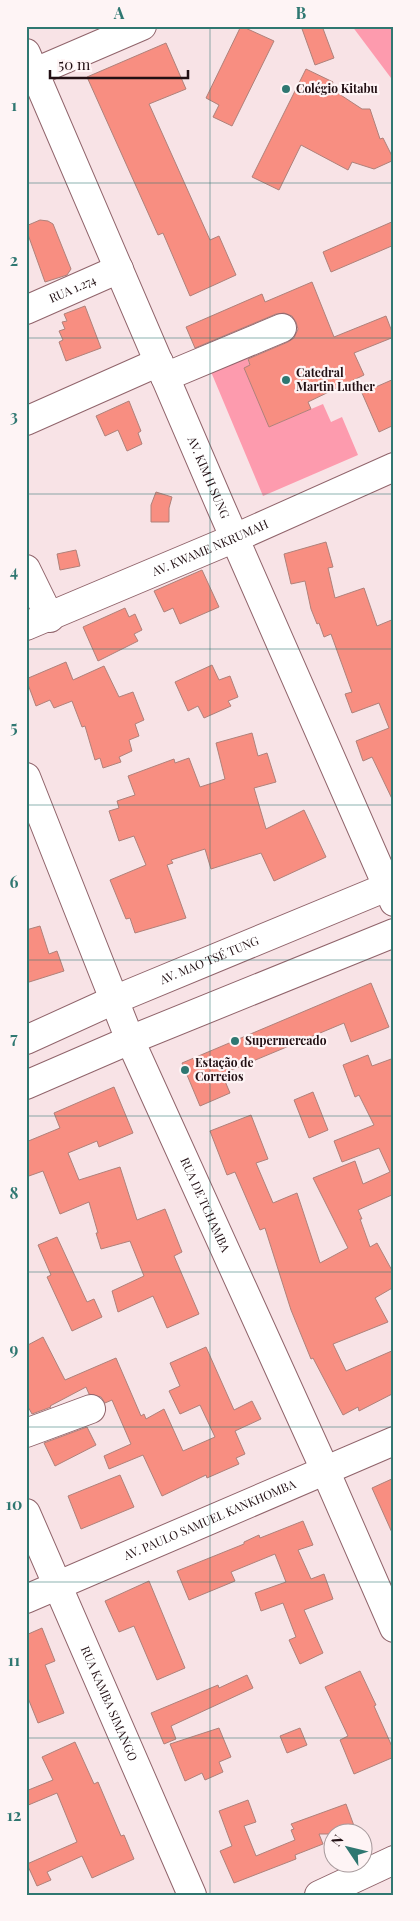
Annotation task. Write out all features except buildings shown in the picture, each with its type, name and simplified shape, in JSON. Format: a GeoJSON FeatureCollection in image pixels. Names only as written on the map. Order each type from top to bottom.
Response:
{"type":"FeatureCollection","features":[{"type":"Feature","properties":{"kind":"street"},"geometry":{"type":"LineString","coordinates":[[30,62],[142,26]]}},
{"type":"Feature","properties":{"kind":"street","name":"AV. KIM II SUNG"},"geometry":{"type":"LineString","coordinates":[[30,62],[235,538],[392,891]]}},
{"type":"Feature","properties":{"kind":"street","name":"RUA 1.274"},"geometry":{"type":"LineString","coordinates":[[26,310],[120,269]]}},
{"type":"Feature","properties":{"kind":"street"},"geometry":{"type":"LineString","coordinates":[[26,421],[162,369],[282,328]]}},
{"type":"Feature","properties":{"kind":"street","name":"AV. KWAME NKRUMAH"},"geometry":{"type":"LineString","coordinates":[[38,622],[235,538],[394,467]]}},
{"type":"Feature","properties":{"kind":"street"},"geometry":{"type":"LineString","coordinates":[[26,569],[38,622]]}},
{"type":"Feature","properties":{"kind":"street","name":"RUA DE TCHAMBA"},"geometry":{"type":"LineString","coordinates":[[26,777],[130,1040],[394,1628]]}},
{"type":"Feature","properties":{"kind":"street","name":"AV. MAO TSÉ TUNG"},"geometry":{"type":"LineString","coordinates":[[26,1040],[114,1000],[392,891]]}},
{"type":"Feature","properties":{"kind":"street"},"geometry":{"type":"LineString","coordinates":[[26,1086],[130,1040],[394,932]]}},
{"type":"Feature","properties":{"kind":"street"},"geometry":{"type":"LineString","coordinates":[[26,1433],[91,1409]]}},
{"type":"Feature","properties":{"kind":"street","name":"AV. PAULO SAMUEL KANKHOMBA"},"geometry":{"type":"LineString","coordinates":[[26,1599],[394,1441]]}},
{"type":"Feature","properties":{"kind":"street","name":"RUA KAMBA SIMANGO"},"geometry":{"type":"LineString","coordinates":[[26,1513],[192,1895]]}},
{"type":"Feature","properties":{"kind":"street"},"geometry":{"type":"LineString","coordinates":[[319,1895],[394,1860]]}},
{"type":"Feature","properties":{"kind":"shaded area"},"geometry":{"type":"Polygon","coordinates":[[[352,26],[394,26],[394,82],[352,26]]]}},
{"type":"Feature","properties":{"kind":"shaded area"},"geometry":{"type":"Polygon","coordinates":[[[247,357],[269,427],[323,404],[331,422],[342,417],[358,455],[263,496],[209,367],[247,357]]]}},
{"type":"Feature","properties":{"kind":"place","name":"Colégio Kitabu"},"geometry":{"type":"Point","coordinates":[286,89]}},
{"type":"Feature","properties":{"kind":"place","name":"Catedral Martin Luther"},"geometry":{"type":"Point","coordinates":[286,380]}},
{"type":"Feature","properties":{"kind":"place","name":"Supermercado"},"geometry":{"type":"Point","coordinates":[235,1041]}},
{"type":"Feature","properties":{"kind":"place","name":"Estação de Correios"},"geometry":{"type":"Point","coordinates":[185,1070]}}]}
